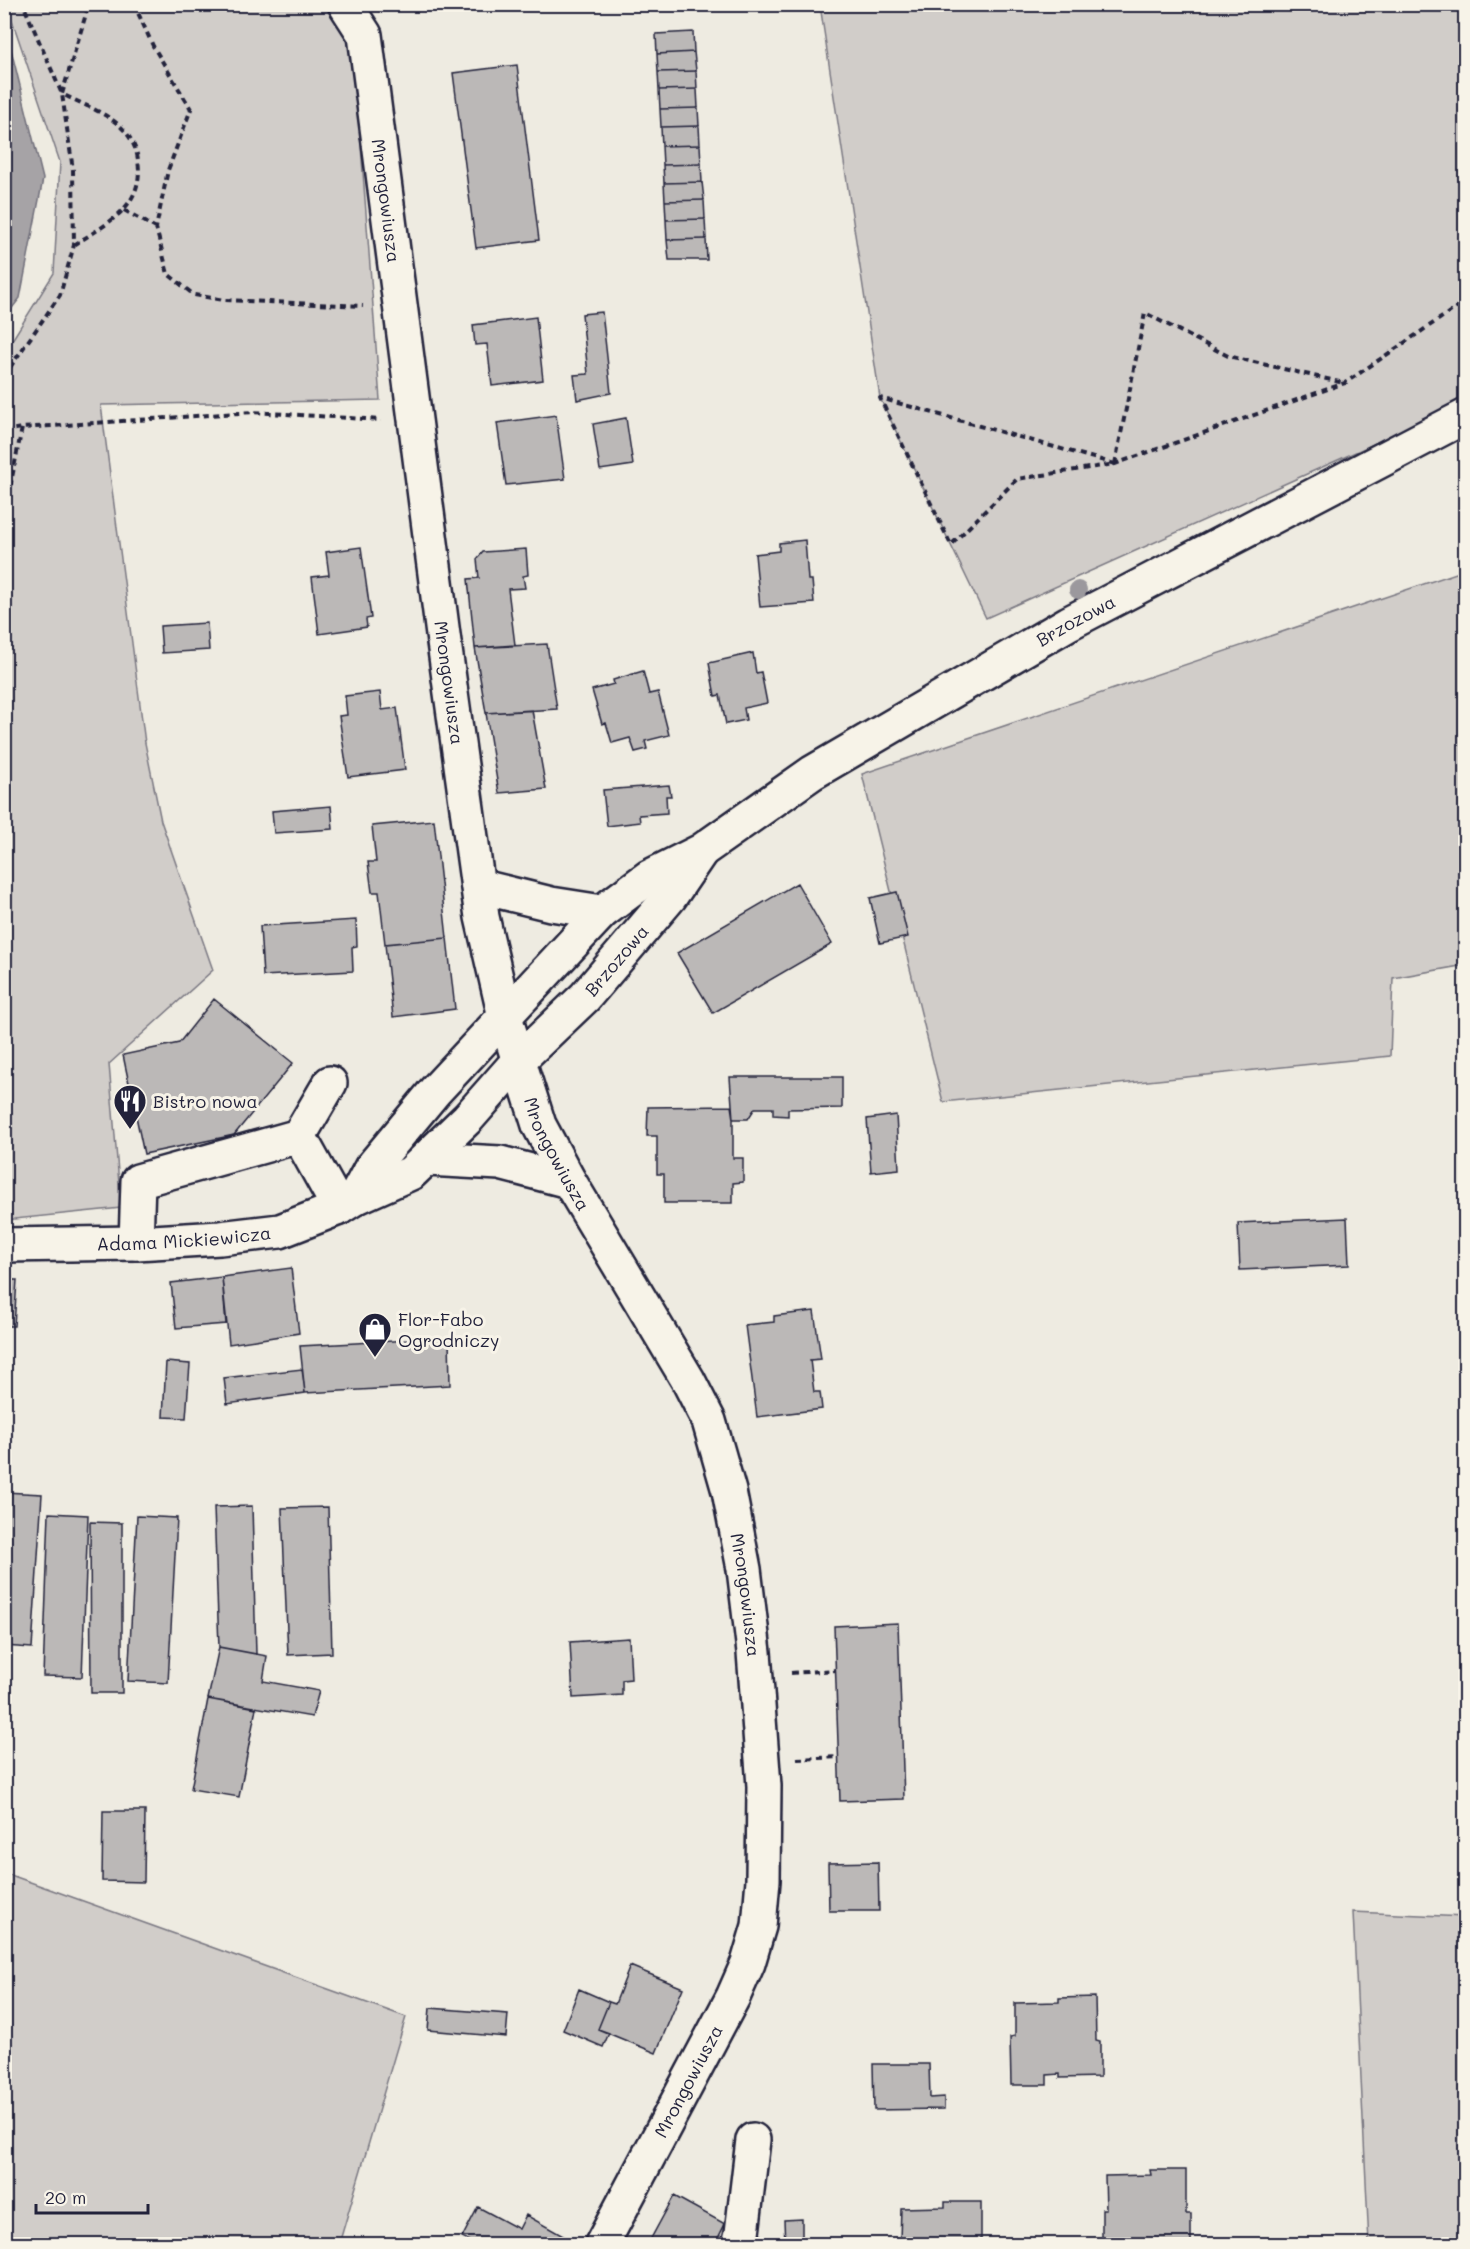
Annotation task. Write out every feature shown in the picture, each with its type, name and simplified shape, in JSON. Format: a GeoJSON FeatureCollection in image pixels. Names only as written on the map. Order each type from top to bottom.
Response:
{"type":"FeatureCollection","features":[{"type":"Feature","properties":{"kind":"street","name":"Mrongowiusza"},"geometry":{"type":"LineString","coordinates":[[345,4],[365,35],[443,635],[488,949],[505,1017],[539,1125],[569,1181],[688,1380],[709,1421],[729,1491],[744,1569],[754,1652],[764,1786],[763,1880],[759,1926],[748,1963],[700,2061],[602,2244]]}},
{"type":"Feature","properties":{"kind":"street","name":"Brzozowa"},"geometry":{"type":"LineString","coordinates":[[505,1017],[602,912],[649,877],[701,851],[813,773],[1069,623],[1466,416]]}},
{"type":"Feature","properties":{"kind":"street","name":"Brzozowa"},"geometry":{"type":"LineString","coordinates":[[520,1059],[585,998],[670,897],[701,851]]}},
{"type":"Feature","properties":{"kind":"street"},"geometry":{"type":"LineString","coordinates":[[478,886],[550,904],[602,912]]}},
{"type":"Feature","properties":{"kind":"street"},"geometry":{"type":"LineString","coordinates":[[299,1136],[347,1203],[371,1168],[435,1091],[505,1017]]}},
{"type":"Feature","properties":{"kind":"street","name":"Adama Mickiewicza"},"geometry":{"type":"LineString","coordinates":[[4,1245],[136,1243],[220,1238],[280,1231],[411,1173],[468,1118],[520,1059]]}},
{"type":"Feature","properties":{"kind":"street"},"geometry":{"type":"LineString","coordinates":[[136,1243],[138,1181],[299,1136],[330,1083]]}},
{"type":"Feature","properties":{"kind":"street"},"geometry":{"type":"LineString","coordinates":[[427,1159],[500,1163],[569,1181]]}},
{"type":"Feature","properties":{"kind":"street"},"geometry":{"type":"LineString","coordinates":[[739,2244],[753,2140]]}},
{"type":"Feature","properties":{"kind":"path"},"geometry":{"type":"LineString","coordinates":[[4,376],[60,295],[74,245],[73,170],[62,93],[23,4]]}},
{"type":"Feature","properties":{"kind":"path"},"geometry":{"type":"LineString","coordinates":[[62,93],[89,4]]}},
{"type":"Feature","properties":{"kind":"path"},"geometry":{"type":"LineString","coordinates":[[134,4],[153,46],[191,109],[168,170],[156,228],[168,274],[194,295],[224,300],[365,306]]}},
{"type":"Feature","properties":{"kind":"path"},"geometry":{"type":"LineString","coordinates":[[62,93],[112,119],[128,134],[137,151],[140,171],[138,189],[124,210],[74,245]]}},
{"type":"Feature","properties":{"kind":"path"},"geometry":{"type":"LineString","coordinates":[[124,210],[156,228]]}},
{"type":"Feature","properties":{"kind":"path"},"geometry":{"type":"LineString","coordinates":[[1115,464],[880,398],[951,546],[1017,479],[1115,464],[1345,383],[1466,301]]}},
{"type":"Feature","properties":{"kind":"path"},"geometry":{"type":"LineString","coordinates":[[1115,464],[1145,313],[1228,356],[1345,383]]}},
{"type":"Feature","properties":{"kind":"path"},"geometry":{"type":"LineString","coordinates":[[4,431],[253,412],[382,420]]}},
{"type":"Feature","properties":{"kind":"path"},"geometry":{"type":"LineString","coordinates":[[4,517],[22,428]]}},
{"type":"Feature","properties":{"kind":"path"},"geometry":{"type":"LineString","coordinates":[[782,1673],[836,1670]]}},
{"type":"Feature","properties":{"kind":"path"},"geometry":{"type":"LineString","coordinates":[[789,1759],[838,1757]]}},
{"type":"Feature","properties":{"kind":"shaded area"},"geometry":{"type":"Polygon","coordinates":[[[7,5],[327,5],[353,39],[380,400],[101,405],[145,743],[161,821],[213,970],[109,1064],[121,1208],[5,1220],[4,353],[54,273],[60,162],[7,5]]]}},
{"type":"Feature","properties":{"kind":"shaded area"},"geometry":{"type":"Polygon","coordinates":[[[820,5],[1465,5],[1465,403],[986,618],[880,398],[820,5]]]}},
{"type":"Feature","properties":{"kind":"shaded area"},"geometry":{"type":"Polygon","coordinates":[[[4,21],[43,179],[20,298],[5,317],[4,21]]]}},
{"type":"Feature","properties":{"kind":"shaded area"},"geometry":{"type":"Polygon","coordinates":[[[1465,570],[1465,965],[1393,978],[1390,1056],[943,1102],[862,774],[1465,570]]]}},
{"type":"Feature","properties":{"kind":"shaded area"},"geometry":{"type":"Polygon","coordinates":[[[5,1873],[406,2017],[339,2244],[5,2244],[5,1873]]]}},
{"type":"Feature","properties":{"kind":"shaded area"},"geometry":{"type":"Polygon","coordinates":[[[1353,1912],[1465,1917],[1465,2244],[1369,2244],[1353,1912]]]}},
{"type":"Feature","properties":{"kind":"building"},"geometry":{"type":"Polygon","coordinates":[[[693,32],[694,52],[657,54],[656,34],[693,32]]]}},
{"type":"Feature","properties":{"kind":"building"},"geometry":{"type":"Polygon","coordinates":[[[694,52],[696,71],[658,72],[657,54],[694,52]]]}},
{"type":"Feature","properties":{"kind":"building"},"geometry":{"type":"Polygon","coordinates":[[[517,65],[539,240],[476,248],[453,73],[517,65]]]}},
{"type":"Feature","properties":{"kind":"building"},"geometry":{"type":"Polygon","coordinates":[[[696,71],[697,89],[659,90],[658,72],[696,71]]]}},
{"type":"Feature","properties":{"kind":"building"},"geometry":{"type":"Polygon","coordinates":[[[697,89],[698,108],[660,109],[659,90],[697,89]]]}},
{"type":"Feature","properties":{"kind":"building"},"geometry":{"type":"Polygon","coordinates":[[[698,108],[699,126],[661,127],[660,109],[698,108]]]}},
{"type":"Feature","properties":{"kind":"building"},"geometry":{"type":"Polygon","coordinates":[[[699,126],[700,145],[662,146],[661,127],[699,126]]]}},
{"type":"Feature","properties":{"kind":"building"},"geometry":{"type":"Polygon","coordinates":[[[700,145],[701,164],[663,165],[662,146],[700,145]]]}},
{"type":"Feature","properties":{"kind":"building"},"geometry":{"type":"Polygon","coordinates":[[[701,164],[702,182],[664,183],[663,165],[701,164]]]}},
{"type":"Feature","properties":{"kind":"building"},"geometry":{"type":"Polygon","coordinates":[[[702,182],[704,200],[665,201],[664,183],[702,182]]]}},
{"type":"Feature","properties":{"kind":"building"},"geometry":{"type":"Polygon","coordinates":[[[704,200],[705,219],[666,220],[665,201],[704,200]]]}},
{"type":"Feature","properties":{"kind":"building"},"geometry":{"type":"Polygon","coordinates":[[[705,219],[706,239],[667,240],[666,220],[705,219]]]}},
{"type":"Feature","properties":{"kind":"building"},"geometry":{"type":"Polygon","coordinates":[[[706,239],[707,260],[669,260],[667,240],[706,239]]]}},
{"type":"Feature","properties":{"kind":"building"},"geometry":{"type":"Polygon","coordinates":[[[602,312],[611,393],[577,400],[574,375],[588,374],[582,314],[602,312]]]}},
{"type":"Feature","properties":{"kind":"building"},"geometry":{"type":"Polygon","coordinates":[[[536,317],[543,380],[492,386],[487,344],[475,345],[473,325],[536,317]]]}},
{"type":"Feature","properties":{"kind":"building"},"geometry":{"type":"Polygon","coordinates":[[[556,415],[565,479],[506,485],[497,423],[556,415]]]}},
{"type":"Feature","properties":{"kind":"building"},"geometry":{"type":"Polygon","coordinates":[[[626,418],[633,465],[600,470],[593,424],[626,418]]]}},
{"type":"Feature","properties":{"kind":"building"},"geometry":{"type":"Polygon","coordinates":[[[805,540],[808,580],[812,580],[814,603],[760,607],[755,554],[779,551],[779,543],[805,540]]]}},
{"type":"Feature","properties":{"kind":"building"},"geometry":{"type":"Polygon","coordinates":[[[361,547],[371,618],[366,619],[367,627],[319,634],[312,577],[329,575],[326,552],[361,547]]]}},
{"type":"Feature","properties":{"kind":"building"},"geometry":{"type":"Polygon","coordinates":[[[526,549],[528,575],[523,576],[525,588],[508,589],[515,645],[475,648],[468,579],[479,578],[477,559],[483,552],[526,549]]]}},
{"type":"Feature","properties":{"kind":"building"},"geometry":{"type":"Polygon","coordinates":[[[207,623],[209,650],[162,653],[160,626],[207,623]]]}},
{"type":"Feature","properties":{"kind":"building"},"geometry":{"type":"Polygon","coordinates":[[[547,644],[557,709],[486,713],[475,648],[547,644]]]}},
{"type":"Feature","properties":{"kind":"building"},"geometry":{"type":"Polygon","coordinates":[[[753,653],[756,673],[761,672],[767,703],[744,708],[746,720],[726,724],[720,695],[715,696],[709,663],[753,653]]]}},
{"type":"Feature","properties":{"kind":"building"},"geometry":{"type":"Polygon","coordinates":[[[643,671],[649,694],[658,692],[669,735],[645,741],[647,749],[635,752],[630,738],[612,743],[606,723],[602,724],[592,690],[614,684],[613,680],[643,671]]]}},
{"type":"Feature","properties":{"kind":"building"},"geometry":{"type":"Polygon","coordinates":[[[380,692],[382,710],[397,708],[405,770],[348,777],[339,716],[347,715],[345,696],[380,692]]]}},
{"type":"Feature","properties":{"kind":"building"},"geometry":{"type":"Polygon","coordinates":[[[532,710],[546,789],[499,793],[486,713],[532,710]]]}},
{"type":"Feature","properties":{"kind":"building"},"geometry":{"type":"Polygon","coordinates":[[[669,785],[671,796],[666,796],[667,813],[639,815],[640,822],[607,826],[603,790],[669,785]]]}},
{"type":"Feature","properties":{"kind":"building"},"geometry":{"type":"Polygon","coordinates":[[[331,806],[333,829],[274,833],[272,811],[331,806]]]}},
{"type":"Feature","properties":{"kind":"building"},"geometry":{"type":"Polygon","coordinates":[[[434,820],[447,938],[385,944],[379,892],[372,892],[368,862],[376,862],[372,826],[434,820]]]}},
{"type":"Feature","properties":{"kind":"building"},"geometry":{"type":"Polygon","coordinates":[[[797,883],[832,944],[713,1013],[677,953],[797,883]]]}},
{"type":"Feature","properties":{"kind":"building"},"geometry":{"type":"Polygon","coordinates":[[[897,892],[908,937],[880,943],[870,898],[897,892]]]}},
{"type":"Feature","properties":{"kind":"building"},"geometry":{"type":"Polygon","coordinates":[[[356,920],[357,946],[352,947],[353,971],[263,976],[260,926],[356,920]]]}},
{"type":"Feature","properties":{"kind":"building"},"geometry":{"type":"Polygon","coordinates":[[[447,938],[455,1009],[393,1017],[385,944],[447,938]]]}},
{"type":"Feature","properties":{"kind":"building"},"geometry":{"type":"Polygon","coordinates":[[[214,999],[293,1063],[234,1135],[144,1154],[123,1055],[179,1043],[214,999]]]}},
{"type":"Feature","properties":{"kind":"building"},"geometry":{"type":"Polygon","coordinates":[[[730,1077],[842,1077],[842,1108],[788,1109],[788,1116],[773,1115],[773,1108],[755,1108],[748,1119],[733,1119],[730,1077]]]}},
{"type":"Feature","properties":{"kind":"building"},"geometry":{"type":"Polygon","coordinates":[[[731,1106],[733,1158],[743,1158],[743,1182],[733,1183],[733,1203],[664,1203],[664,1174],[657,1174],[657,1136],[647,1136],[648,1107],[731,1106]]]}},
{"type":"Feature","properties":{"kind":"building"},"geometry":{"type":"Polygon","coordinates":[[[896,1115],[899,1169],[871,1172],[867,1119],[896,1115]]]}},
{"type":"Feature","properties":{"kind":"building"},"geometry":{"type":"Polygon","coordinates":[[[1347,1218],[1349,1265],[1240,1270],[1238,1223],[1347,1218]]]}},
{"type":"Feature","properties":{"kind":"building"},"geometry":{"type":"Polygon","coordinates":[[[291,1268],[299,1333],[229,1344],[222,1277],[291,1268]]]}},
{"type":"Feature","properties":{"kind":"building"},"geometry":{"type":"Polygon","coordinates":[[[222,1277],[226,1324],[176,1328],[171,1283],[222,1277]]]}},
{"type":"Feature","properties":{"kind":"building"},"geometry":{"type":"Polygon","coordinates":[[[4,1280],[17,1280],[14,1326],[4,1326],[4,1280]]]}},
{"type":"Feature","properties":{"kind":"building"},"geometry":{"type":"Polygon","coordinates":[[[814,1311],[821,1359],[810,1360],[814,1392],[820,1392],[822,1409],[757,1417],[745,1325],[774,1322],[774,1316],[814,1311]]]}},
{"type":"Feature","properties":{"kind":"building","name":"Flor-Fabo Ogrodniczy"},"geometry":{"type":"Polygon","coordinates":[[[449,1338],[450,1385],[305,1393],[300,1346],[449,1338]]]}},
{"type":"Feature","properties":{"kind":"building"},"geometry":{"type":"Polygon","coordinates":[[[166,1362],[190,1364],[186,1418],[163,1417],[166,1362]]]}},
{"type":"Feature","properties":{"kind":"building"},"geometry":{"type":"Polygon","coordinates":[[[302,1369],[305,1393],[227,1404],[224,1378],[302,1369]]]}},
{"type":"Feature","properties":{"kind":"building"},"geometry":{"type":"Polygon","coordinates":[[[4,1492],[42,1494],[32,1648],[4,1646],[4,1492]]]}},
{"type":"Feature","properties":{"kind":"building"},"geometry":{"type":"Polygon","coordinates":[[[252,1506],[256,1654],[219,1647],[214,1507],[252,1506]]]}},
{"type":"Feature","properties":{"kind":"building"},"geometry":{"type":"Polygon","coordinates":[[[328,1507],[332,1653],[288,1655],[282,1508],[328,1507]]]}},
{"type":"Feature","properties":{"kind":"building"},"geometry":{"type":"Polygon","coordinates":[[[49,1513],[88,1515],[82,1677],[43,1676],[49,1513]]]}},
{"type":"Feature","properties":{"kind":"building"},"geometry":{"type":"Polygon","coordinates":[[[137,1516],[177,1518],[168,1683],[128,1681],[137,1516]]]}},
{"type":"Feature","properties":{"kind":"building"},"geometry":{"type":"Polygon","coordinates":[[[90,1522],[122,1523],[122,1693],[91,1693],[90,1522]]]}},
{"type":"Feature","properties":{"kind":"building"},"geometry":{"type":"Polygon","coordinates":[[[898,1623],[904,1799],[840,1801],[834,1626],[898,1623]]]}},
{"type":"Feature","properties":{"kind":"building"},"geometry":{"type":"Polygon","coordinates":[[[629,1638],[631,1679],[622,1680],[622,1695],[573,1698],[570,1642],[629,1638]]]}},
{"type":"Feature","properties":{"kind":"building"},"geometry":{"type":"Polygon","coordinates":[[[219,1647],[267,1656],[263,1681],[319,1691],[312,1717],[208,1699],[219,1647]]]}},
{"type":"Feature","properties":{"kind":"building"},"geometry":{"type":"Polygon","coordinates":[[[208,1699],[256,1708],[239,1797],[191,1789],[208,1699]]]}},
{"type":"Feature","properties":{"kind":"building"},"geometry":{"type":"Polygon","coordinates":[[[103,1811],[145,1811],[144,1882],[102,1881],[103,1811]]]}},
{"type":"Feature","properties":{"kind":"building"},"geometry":{"type":"Polygon","coordinates":[[[878,1862],[879,1911],[829,1911],[828,1863],[878,1862]]]}},
{"type":"Feature","properties":{"kind":"building"},"geometry":{"type":"Polygon","coordinates":[[[630,1966],[683,1988],[656,2053],[598,2029],[609,2002],[615,2004],[630,1966]]]}},
{"type":"Feature","properties":{"kind":"building"},"geometry":{"type":"Polygon","coordinates":[[[579,1989],[609,2002],[598,2029],[609,2033],[603,2047],[563,2030],[579,1989]]]}},
{"type":"Feature","properties":{"kind":"building"},"geometry":{"type":"Polygon","coordinates":[[[1095,1997],[1096,2041],[1100,2042],[1100,2077],[1060,2078],[1060,2074],[1047,2075],[1047,2085],[1011,2085],[1010,2037],[1015,2036],[1015,2003],[1059,2002],[1059,1998],[1095,1997]]]}},
{"type":"Feature","properties":{"kind":"building"},"geometry":{"type":"Polygon","coordinates":[[[430,2008],[508,2014],[506,2037],[428,2030],[430,2008]]]}},
{"type":"Feature","properties":{"kind":"building"},"geometry":{"type":"Polygon","coordinates":[[[873,2064],[929,2064],[930,2098],[944,2097],[944,2109],[874,2110],[873,2064]]]}},
{"type":"Feature","properties":{"kind":"building"},"geometry":{"type":"Polygon","coordinates":[[[1150,2170],[1186,2170],[1186,2214],[1191,2214],[1191,2244],[1102,2244],[1102,2209],[1106,2209],[1105,2176],[1151,2175],[1150,2170]]]}},
{"type":"Feature","properties":{"kind":"building"},"geometry":{"type":"Polygon","coordinates":[[[674,2196],[725,2224],[715,2244],[648,2244],[674,2196]]]}},
{"type":"Feature","properties":{"kind":"building"},"geometry":{"type":"Polygon","coordinates":[[[945,2202],[981,2202],[981,2244],[896,2244],[900,2241],[901,2208],[945,2207],[945,2202]]]}},
{"type":"Feature","properties":{"kind":"building"},"geometry":{"type":"Polygon","coordinates":[[[478,2207],[519,2229],[526,2215],[565,2237],[561,2244],[475,2244],[462,2238],[478,2207]]]}},
{"type":"Feature","properties":{"kind":"building"},"geometry":{"type":"Polygon","coordinates":[[[802,2219],[802,2244],[785,2244],[784,2220],[802,2219]]]}},
{"type":"Feature","properties":{"kind":"place","name":"Bistro nowa"},"geometry":{"type":"Point","coordinates":[130,1130]}},
{"type":"Feature","properties":{"kind":"place","name":"Flor-Fabo Ogrodniczy"},"geometry":{"type":"Point","coordinates":[375,1358]}}]}
